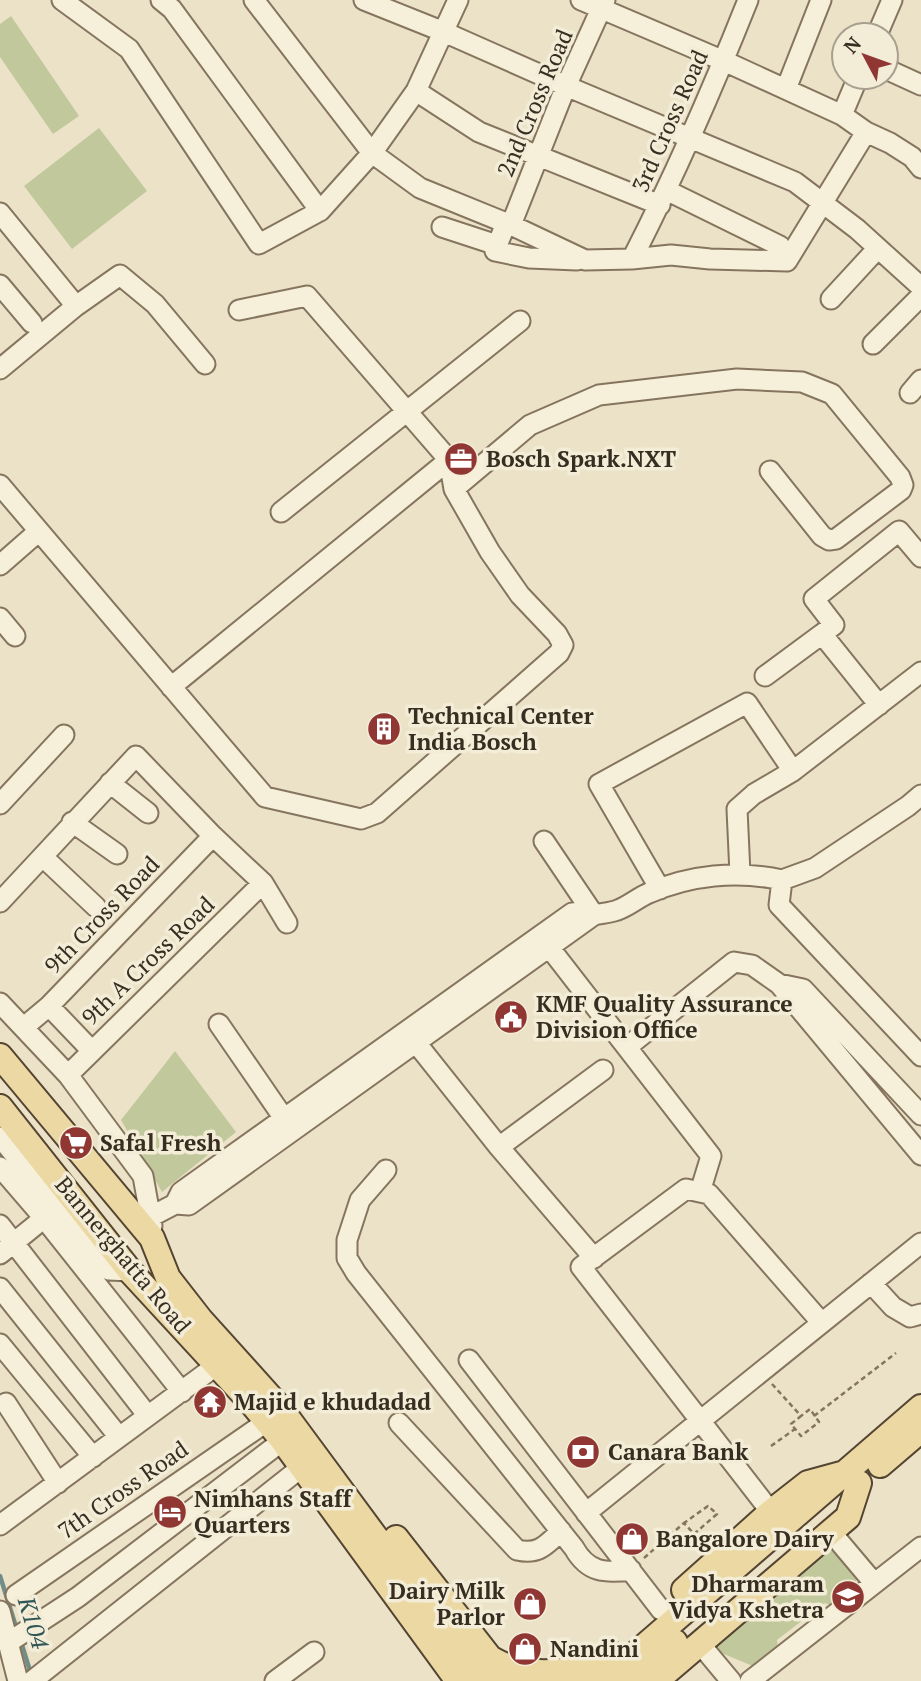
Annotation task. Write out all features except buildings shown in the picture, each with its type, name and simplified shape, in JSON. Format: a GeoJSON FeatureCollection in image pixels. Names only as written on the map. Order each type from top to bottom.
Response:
{"type":"FeatureCollection","features":[{"type":"Feature","properties":{"kind":"main road","name":"Bannerghatta Road"},"geometry":{"type":"LineString","coordinates":[[0,1056],[152,1227],[168,1278],[257,1394]]}},
{"type":"Feature","properties":{"kind":"main road","name":"Bannerghatta Road"},"geometry":{"type":"LineString","coordinates":[[0,1107],[130,1271],[217,1365],[257,1394]]}},
{"type":"Feature","properties":{"kind":"main road"},"geometry":{"type":"LineString","coordinates":[[257,1394],[259,1427],[289,1477],[443,1680]]}},
{"type":"Feature","properties":{"kind":"main road"},"geometry":{"type":"LineString","coordinates":[[257,1394],[295,1410],[313,1427],[389,1529],[486,1670],[508,1681]]}},
{"type":"Feature","properties":{"kind":"main road"},"geometry":{"type":"LineString","coordinates":[[257,1394],[280,1437],[443,1680]]}},
{"type":"Feature","properties":{"kind":"main road"},"geometry":{"type":"LineString","coordinates":[[656,1681],[701,1645],[824,1514],[853,1477],[921,1407]]}},
{"type":"Feature","properties":{"kind":"main road"},"geometry":{"type":"LineString","coordinates":[[486,1670],[605,1670],[661,1611],[771,1512],[808,1483],[853,1477],[921,1430]]}},
{"type":"Feature","properties":{"kind":"main road"},"geometry":{"type":"LineString","coordinates":[[581,1681],[605,1670],[824,1514],[848,1517],[853,1477]]}},
{"type":"Feature","properties":{"kind":"main road"},"geometry":{"type":"LineString","coordinates":[[631,1681],[824,1514]]}},
{"type":"Feature","properties":{"kind":"street"},"geometry":{"type":"LineString","coordinates":[[62,0],[129,48],[259,244],[320,211],[372,153],[416,91],[458,0]]}},
{"type":"Feature","properties":{"kind":"street"},"geometry":{"type":"LineString","coordinates":[[161,0],[172,9],[320,211]]}},
{"type":"Feature","properties":{"kind":"street"},"geometry":{"type":"LineString","coordinates":[[254,0],[372,153],[420,188],[508,224],[585,260]]}},
{"type":"Feature","properties":{"kind":"street"},"geometry":{"type":"LineString","coordinates":[[364,0],[795,182],[878,248],[921,287]]}},
{"type":"Feature","properties":{"kind":"street"},"geometry":{"type":"LineString","coordinates":[[581,0],[603,4],[842,115],[866,132],[912,157],[921,168]]}},
{"type":"Feature","properties":{"kind":"street","name":"3rd Cross Road"},"geometry":{"type":"LineString","coordinates":[[632,259],[724,61],[748,0]]}},
{"type":"Feature","properties":{"kind":"street"},"geometry":{"type":"LineString","coordinates":[[786,89],[821,0]]}},
{"type":"Feature","properties":{"kind":"street"},"geometry":{"type":"LineString","coordinates":[[883,21],[892,0]]}},
{"type":"Feature","properties":{"kind":"street","name":"2nd Cross Road"},"geometry":{"type":"LineString","coordinates":[[497,245],[539,155],[603,4]]}},
{"type":"Feature","properties":{"kind":"street"},"geometry":{"type":"LineString","coordinates":[[900,75],[921,85]]}},
{"type":"Feature","properties":{"kind":"street"},"geometry":{"type":"LineString","coordinates":[[416,91],[479,132],[663,197],[780,246],[787,261]]}},
{"type":"Feature","properties":{"kind":"street"},"geometry":{"type":"LineString","coordinates":[[842,115],[852,91]]}},
{"type":"Feature","properties":{"kind":"street"},"geometry":{"type":"LineString","coordinates":[[787,261],[866,132]]}},
{"type":"Feature","properties":{"kind":"street"},"geometry":{"type":"LineString","coordinates":[[0,213],[76,306]]}},
{"type":"Feature","properties":{"kind":"street"},"geometry":{"type":"LineString","coordinates":[[442,228],[497,245],[495,251],[529,258],[585,260],[671,255],[787,261]]}},
{"type":"Feature","properties":{"kind":"street"},"geometry":{"type":"LineString","coordinates":[[831,299],[878,248]]}},
{"type":"Feature","properties":{"kind":"street"},"geometry":{"type":"LineString","coordinates":[[0,369],[76,306],[120,275],[155,304],[205,365]]}},
{"type":"Feature","properties":{"kind":"street"},"geometry":{"type":"LineString","coordinates":[[0,285],[32,323]]}},
{"type":"Feature","properties":{"kind":"street"},"geometry":{"type":"LineString","coordinates":[[0,485],[265,797],[361,819],[377,813],[559,653],[563,645],[557,634],[520,595],[491,552],[454,489],[449,460],[307,296],[239,310]]}},
{"type":"Feature","properties":{"kind":"street"},"geometry":{"type":"LineString","coordinates":[[873,344],[921,296]]}},
{"type":"Feature","properties":{"kind":"street"},"geometry":{"type":"LineString","coordinates":[[281,512],[520,321]]}},
{"type":"Feature","properties":{"kind":"street"},"geometry":{"type":"LineString","coordinates":[[454,489],[530,425],[599,395],[737,379],[802,382],[832,394],[900,477],[903,485],[901,490],[836,539],[829,540],[822,537],[770,471]]}},
{"type":"Feature","properties":{"kind":"street"},"geometry":{"type":"LineString","coordinates":[[171,687],[449,460]]}},
{"type":"Feature","properties":{"kind":"street"},"geometry":{"type":"LineString","coordinates":[[0,565],[39,531]]}},
{"type":"Feature","properties":{"kind":"street"},"geometry":{"type":"LineString","coordinates":[[765,677],[834,625],[814,599],[888,539],[899,531],[921,557]]}},
{"type":"Feature","properties":{"kind":"street"},"geometry":{"type":"LineString","coordinates":[[0,618],[15,636]]}},
{"type":"Feature","properties":{"kind":"street"},"geometry":{"type":"LineString","coordinates":[[822,634],[879,705]]}},
{"type":"Feature","properties":{"kind":"street"},"geometry":{"type":"LineString","coordinates":[[740,874],[737,809],[754,794],[793,771],[921,672]]}},
{"type":"Feature","properties":{"kind":"street"},"geometry":{"type":"LineString","coordinates":[[660,889],[599,784],[747,703],[793,771]]}},
{"type":"Feature","properties":{"kind":"street"},"geometry":{"type":"LineString","coordinates":[[0,804],[64,735]]}},
{"type":"Feature","properties":{"kind":"street"},"geometry":{"type":"LineString","coordinates":[[0,902],[136,756],[213,836],[263,883],[287,923]]}},
{"type":"Feature","properties":{"kind":"street"},"geometry":{"type":"LineString","coordinates":[[110,783],[148,813]]}},
{"type":"Feature","properties":{"kind":"street"},"geometry":{"type":"LineString","coordinates":[[152,1227],[174,1204],[181,1192],[283,1117],[550,947],[594,915],[620,910],[647,894],[690,878],[740,874],[782,880],[815,868],[921,795]]}},
{"type":"Feature","properties":{"kind":"street"},"geometry":{"type":"LineString","coordinates":[[72,822],[117,854]]}},
{"type":"Feature","properties":{"kind":"street","name":"9th Cross Road"},"geometry":{"type":"LineString","coordinates":[[24,1027],[48,1006],[213,836]]}},
{"type":"Feature","properties":{"kind":"street"},"geometry":{"type":"LineString","coordinates":[[544,841],[594,915]]}},
{"type":"Feature","properties":{"kind":"street"},"geometry":{"type":"LineString","coordinates":[[43,857],[96,907]]}},
{"type":"Feature","properties":{"kind":"street"},"geometry":{"type":"LineString","coordinates":[[782,880],[779,905],[921,1056]]}},
{"type":"Feature","properties":{"kind":"street","name":"9th A Cross Road"},"geometry":{"type":"LineString","coordinates":[[68,1075],[263,883]]}},
{"type":"Feature","properties":{"kind":"street"},"geometry":{"type":"LineString","coordinates":[[174,1204],[190,1205],[572,913],[594,915]]}},
{"type":"Feature","properties":{"kind":"street"},"geometry":{"type":"LineString","coordinates":[[550,947],[711,1156],[700,1192]]}},
{"type":"Feature","properties":{"kind":"street"},"geometry":{"type":"LineString","coordinates":[[627,1047],[734,962],[752,965],[779,984],[921,1156]]}},
{"type":"Feature","properties":{"kind":"street"},"geometry":{"type":"LineString","coordinates":[[779,984],[803,989],[921,1115]]}},
{"type":"Feature","properties":{"kind":"street"},"geometry":{"type":"LineString","coordinates":[[0,1003],[68,1075],[143,1176],[152,1227]]}},
{"type":"Feature","properties":{"kind":"street"},"geometry":{"type":"LineString","coordinates":[[48,1006],[92,1051]]}},
{"type":"Feature","properties":{"kind":"street"},"geometry":{"type":"LineString","coordinates":[[219,1024],[283,1117]]}},
{"type":"Feature","properties":{"kind":"street"},"geometry":{"type":"LineString","coordinates":[[411,1036],[499,1147],[594,1258]]}},
{"type":"Feature","properties":{"kind":"street"},"geometry":{"type":"LineString","coordinates":[[499,1147],[603,1070]]}},
{"type":"Feature","properties":{"kind":"street"},"geometry":{"type":"LineString","coordinates":[[0,1137],[182,1392]]}},
{"type":"Feature","properties":{"kind":"street"},"geometry":{"type":"LineString","coordinates":[[0,1167],[51,1212],[109,1270],[130,1271]]}},
{"type":"Feature","properties":{"kind":"street"},"geometry":{"type":"LineString","coordinates":[[386,1170],[360,1200],[347,1240],[347,1258],[356,1273],[579,1557],[596,1570],[607,1573],[631,1570]]}},
{"type":"Feature","properties":{"kind":"street"},"geometry":{"type":"LineString","coordinates":[[771,1512],[581,1267],[686,1189],[709,1194],[821,1322]]}},
{"type":"Feature","properties":{"kind":"street"},"geometry":{"type":"LineString","coordinates":[[7,1248],[51,1212]]}},
{"type":"Feature","properties":{"kind":"street"},"geometry":{"type":"LineString","coordinates":[[0,1225],[7,1248],[148,1416]]}},
{"type":"Feature","properties":{"kind":"street"},"geometry":{"type":"LineString","coordinates":[[586,1513],[921,1243]]}},
{"type":"Feature","properties":{"kind":"street"},"geometry":{"type":"LineString","coordinates":[[871,1283],[893,1307],[910,1317],[921,1314]]}},
{"type":"Feature","properties":{"kind":"street"},"geometry":{"type":"LineString","coordinates":[[0,1288],[119,1437]]}},
{"type":"Feature","properties":{"kind":"street"},"geometry":{"type":"LineString","coordinates":[[0,1344],[93,1457]]}},
{"type":"Feature","properties":{"kind":"street"},"geometry":{"type":"LineString","coordinates":[[469,1360],[661,1611]]}},
{"type":"Feature","properties":{"kind":"street"},"geometry":{"type":"LineString","coordinates":[[0,1525],[217,1365]]}},
{"type":"Feature","properties":{"kind":"street"},"geometry":{"type":"LineString","coordinates":[[6,1402],[58,1483]]}},
{"type":"Feature","properties":{"kind":"street"},"geometry":{"type":"LineString","coordinates":[[399,1423],[517,1550],[530,1553],[538,1550],[561,1531]]}},
{"type":"Feature","properties":{"kind":"street","name":"7th Cross Road"},"geometry":{"type":"LineString","coordinates":[[16,1595],[259,1427]]}},
{"type":"Feature","properties":{"kind":"street"},"geometry":{"type":"LineString","coordinates":[[18,1681],[3,1626],[78,1597],[273,1448]]}},
{"type":"Feature","properties":{"kind":"street"},"geometry":{"type":"LineString","coordinates":[[32,1681],[289,1477]]}},
{"type":"Feature","properties":{"kind":"street"},"geometry":{"type":"LineString","coordinates":[[824,1514],[874,1583]]}},
{"type":"Feature","properties":{"kind":"street"},"geometry":{"type":"LineString","coordinates":[[750,1681],[921,1548]]}},
{"type":"Feature","properties":{"kind":"street"},"geometry":{"type":"LineString","coordinates":[[701,1645],[731,1681]]}},
{"type":"Feature","properties":{"kind":"street"},"geometry":{"type":"LineString","coordinates":[[275,1681],[314,1652]]}},
{"type":"Feature","properties":{"kind":"path"},"geometry":{"type":"LineString","coordinates":[[814,1416],[895,1353]]}},
{"type":"Feature","properties":{"kind":"path"},"geometry":{"type":"LineString","coordinates":[[761,1371],[800,1416]]}},
{"type":"Feature","properties":{"kind":"path"},"geometry":{"type":"LineString","coordinates":[[810,1409],[814,1416],[819,1422],[801,1436],[791,1424],[810,1409]]}},
{"type":"Feature","properties":{"kind":"path"},"geometry":{"type":"LineString","coordinates":[[771,1446],[795,1429]]}},
{"type":"Feature","properties":{"kind":"path"},"geometry":{"type":"LineString","coordinates":[[631,1570],[684,1523],[708,1506],[717,1514],[694,1534],[684,1523]]}},
{"type":"Feature","properties":{"kind":"green space"},"geometry":{"type":"Polygon","coordinates":[[[11,16],[79,116],[53,134],[0,57],[0,24],[11,16]]]}},
{"type":"Feature","properties":{"kind":"green space"},"geometry":{"type":"Polygon","coordinates":[[[99,128],[147,191],[72,249],[24,186],[99,128]]]}},
{"type":"Feature","properties":{"kind":"green space"},"geometry":{"type":"Polygon","coordinates":[[[175,1051],[236,1132],[162,1192],[121,1120],[175,1051]]]}},
{"type":"Feature","properties":{"kind":"green space"},"geometry":{"type":"Polygon","coordinates":[[[837,1545],[854,1567],[857,1586],[832,1606],[825,1603],[777,1640],[778,1649],[755,1667],[712,1649],[837,1545]]]}},
{"type":"Feature","properties":{"kind":"waterway","name":"K104"},"geometry":{"type":"LineString","coordinates":[[0,1576],[17,1630]]}},
{"type":"Feature","properties":{"kind":"waterway","name":"K104"},"geometry":{"type":"LineString","coordinates":[[21,1642],[31,1674]]}},
{"type":"Feature","properties":{"kind":"place","name":"Bosch Spark.NXT"},"geometry":{"type":"Point","coordinates":[461,459]}},
{"type":"Feature","properties":{"kind":"place","name":"Technical Center India Bosch"},"geometry":{"type":"Point","coordinates":[384,729]}},
{"type":"Feature","properties":{"kind":"place","name":"KMF Quality Assurance Division Office"},"geometry":{"type":"Point","coordinates":[511,1017]}},
{"type":"Feature","properties":{"kind":"place","name":"Safal Fresh"},"geometry":{"type":"Point","coordinates":[76,1143]}},
{"type":"Feature","properties":{"kind":"place","name":"Majid e khudadad"},"geometry":{"type":"Point","coordinates":[210,1402]}},
{"type":"Feature","properties":{"kind":"place","name":"Canara Bank"},"geometry":{"type":"Point","coordinates":[583,1452]}},
{"type":"Feature","properties":{"kind":"place","name":"Nimhans Staff Quarters"},"geometry":{"type":"Point","coordinates":[170,1512]}},
{"type":"Feature","properties":{"kind":"place","name":"Bangalore Dairy"},"geometry":{"type":"Point","coordinates":[632,1539]}},
{"type":"Feature","properties":{"kind":"place","name":"Dharmaram Vidya Kshetra"},"geometry":{"type":"Point","coordinates":[848,1597]}},
{"type":"Feature","properties":{"kind":"place","name":"Dairy Milk Parlor"},"geometry":{"type":"Point","coordinates":[530,1604]}},
{"type":"Feature","properties":{"kind":"place","name":"Nandini"},"geometry":{"type":"Point","coordinates":[525,1649]}}]}
